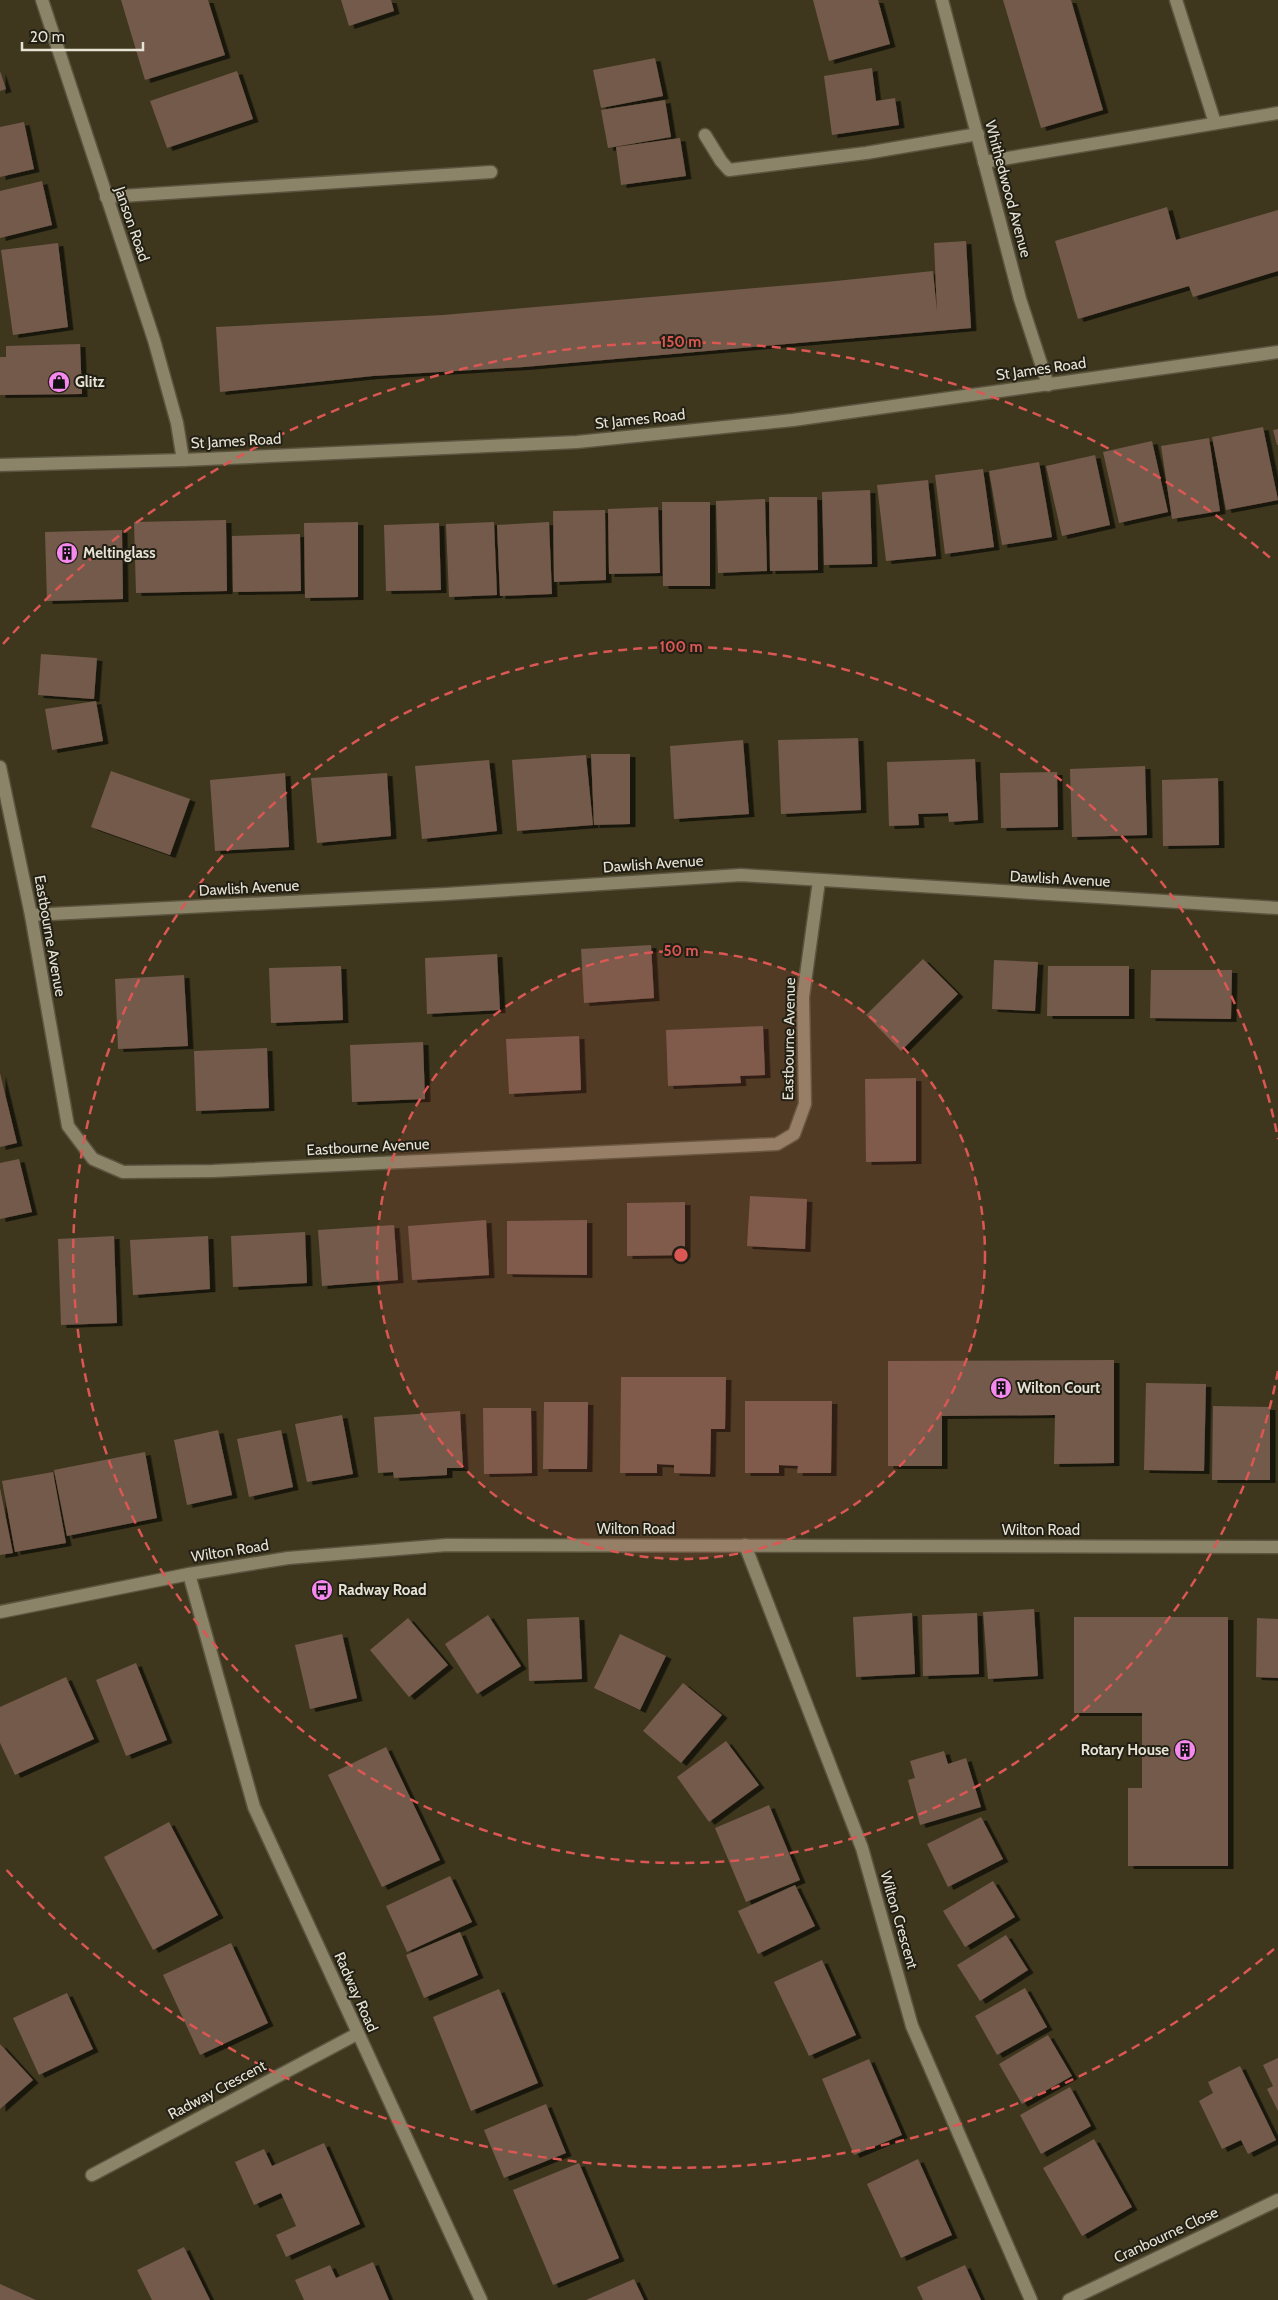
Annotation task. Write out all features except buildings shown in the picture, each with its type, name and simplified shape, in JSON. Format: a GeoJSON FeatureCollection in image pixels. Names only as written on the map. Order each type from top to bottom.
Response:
{"type":"FeatureCollection","features":[{"type":"Feature","properties":{"kind":"street","name":"Janson Road"},"geometry":{"type":"LineString","coordinates":[[42,0],[154,340],[177,423],[183,460]]}},
{"type":"Feature","properties":{"kind":"street","name":"Whithedwood Avenue"},"geometry":{"type":"LineString","coordinates":[[942,0],[1020,299],[1048,385]]}},
{"type":"Feature","properties":{"kind":"street"},"geometry":{"type":"LineString","coordinates":[[1176,0],[1215,123]]}},
{"type":"Feature","properties":{"kind":"street"},"geometry":{"type":"LineString","coordinates":[[984,162],[1278,113]]}},
{"type":"Feature","properties":{"kind":"street"},"geometry":{"type":"LineString","coordinates":[[705,135],[721,161],[729,170],[856,154],[978,134]]}},
{"type":"Feature","properties":{"kind":"street"},"geometry":{"type":"LineString","coordinates":[[106,197],[491,172]]}},
{"type":"Feature","properties":{"kind":"street","name":"St James Road"},"geometry":{"type":"LineString","coordinates":[[0,465],[183,460],[577,442],[793,420],[1278,352]]}},
{"type":"Feature","properties":{"kind":"street","name":"Eastbourne Avenue"},"geometry":{"type":"LineString","coordinates":[[0,767],[31,915],[68,1126],[93,1159],[123,1172],[213,1171],[777,1144],[794,1134],[805,1104],[803,998],[819,881]]}},
{"type":"Feature","properties":{"kind":"street","name":"Dawlish Avenue"},"geometry":{"type":"LineString","coordinates":[[31,915],[446,894],[741,875],[1278,908]]}},
{"type":"Feature","properties":{"kind":"street","name":"Wilton Road"},"geometry":{"type":"LineString","coordinates":[[0,1612],[189,1574],[288,1558],[447,1545],[1278,1547]]}},
{"type":"Feature","properties":{"kind":"street","name":"Wilton Crescent"},"geometry":{"type":"LineString","coordinates":[[745,1545],[862,1848],[912,2026],[1031,2300]]}},
{"type":"Feature","properties":{"kind":"street","name":"Radway Road"},"geometry":{"type":"LineString","coordinates":[[189,1574],[254,1807],[481,2300]]}},
{"type":"Feature","properties":{"kind":"street","name":"Radway Crescent"},"geometry":{"type":"LineString","coordinates":[[92,2175],[357,2034]]}},
{"type":"Feature","properties":{"kind":"street","name":"Cranbourne Close"},"geometry":{"type":"LineString","coordinates":[[1068,2300],[1278,2200]]}},
{"type":"Feature","properties":{"kind":"place","name":"Glitz"},"geometry":{"type":"Point","coordinates":[59,382]}},
{"type":"Feature","properties":{"kind":"place","name":"Meltinglass"},"geometry":{"type":"Point","coordinates":[67,553]}},
{"type":"Feature","properties":{"kind":"place","name":"Wilton Court"},"geometry":{"type":"Point","coordinates":[1001,1388]}},
{"type":"Feature","properties":{"kind":"place","name":"Radway Road"},"geometry":{"type":"Point","coordinates":[322,1590]}},
{"type":"Feature","properties":{"kind":"place","name":"Rotary House"},"geometry":{"type":"Point","coordinates":[1185,1750]}}]}
